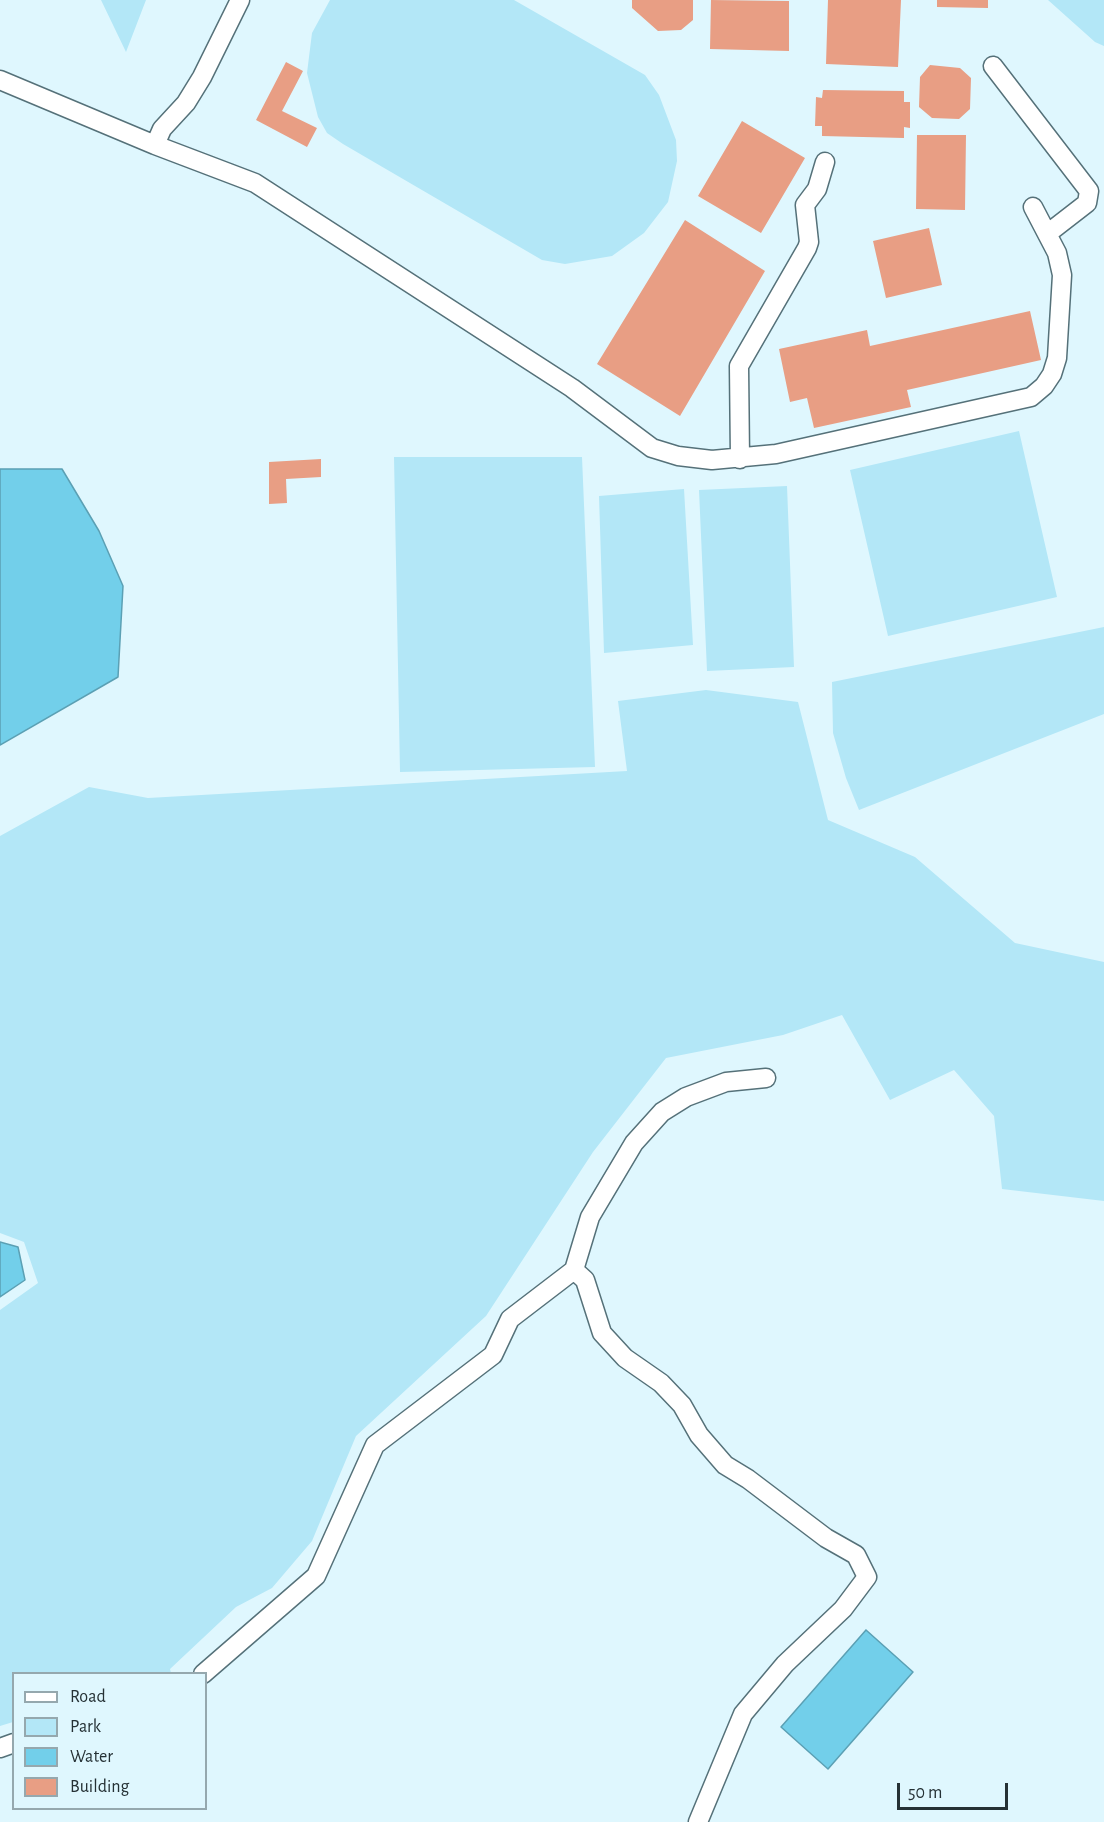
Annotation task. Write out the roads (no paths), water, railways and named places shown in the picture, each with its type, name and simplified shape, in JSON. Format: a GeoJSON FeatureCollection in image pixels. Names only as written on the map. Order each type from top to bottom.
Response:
{"type":"FeatureCollection","features":[{"type":"Feature","properties":{"kind":"street"},"geometry":{"type":"LineString","coordinates":[[154,145],[162,129],[186,103],[202,77],[240,0]]}},
{"type":"Feature","properties":{"kind":"street"},"geometry":{"type":"LineString","coordinates":[[993,66],[1089,191],[1087,203],[1047,234]]}},
{"type":"Feature","properties":{"kind":"street"},"geometry":{"type":"LineString","coordinates":[[0,80],[154,145],[241,176],[268,191],[353,249],[572,388],[652,448],[678,456],[712,460],[776,454],[1030,397],[1044,386],[1052,374],[1057,358],[1062,275],[1057,253],[1033,207]]}},
{"type":"Feature","properties":{"kind":"street"},"geometry":{"type":"LineString","coordinates":[[740,459],[739,366],[807,248],[809,242],[805,205],[817,189],[825,162]]}},
{"type":"Feature","properties":{"kind":"street"},"geometry":{"type":"LineString","coordinates":[[205,1672],[316,1576],[375,1445],[493,1355],[510,1319],[574,1269],[590,1217],[634,1143],[662,1112],[686,1096],[726,1082],[766,1078]]}},
{"type":"Feature","properties":{"kind":"street"},"geometry":{"type":"LineString","coordinates":[[574,1269],[585,1280],[602,1333],[625,1358],[661,1383],[682,1405],[699,1435],[725,1465],[748,1479],[826,1538],[856,1555],[867,1577],[843,1610],[785,1664],[743,1714],[698,1822]]}},
{"type":"Feature","properties":{"kind":"water"},"geometry":{"type":"Polygon","coordinates":[[[0,469],[62,469],[99,531],[123,586],[118,677],[0,745],[0,469]]]}},
{"type":"Feature","properties":{"kind":"water"},"geometry":{"type":"Polygon","coordinates":[[[0,1242],[18,1247],[25,1280],[0,1297],[0,1242]]]}},
{"type":"Feature","properties":{"kind":"water"},"geometry":{"type":"Polygon","coordinates":[[[866,1630],[913,1672],[828,1769],[781,1727],[866,1630]]]}}]}
